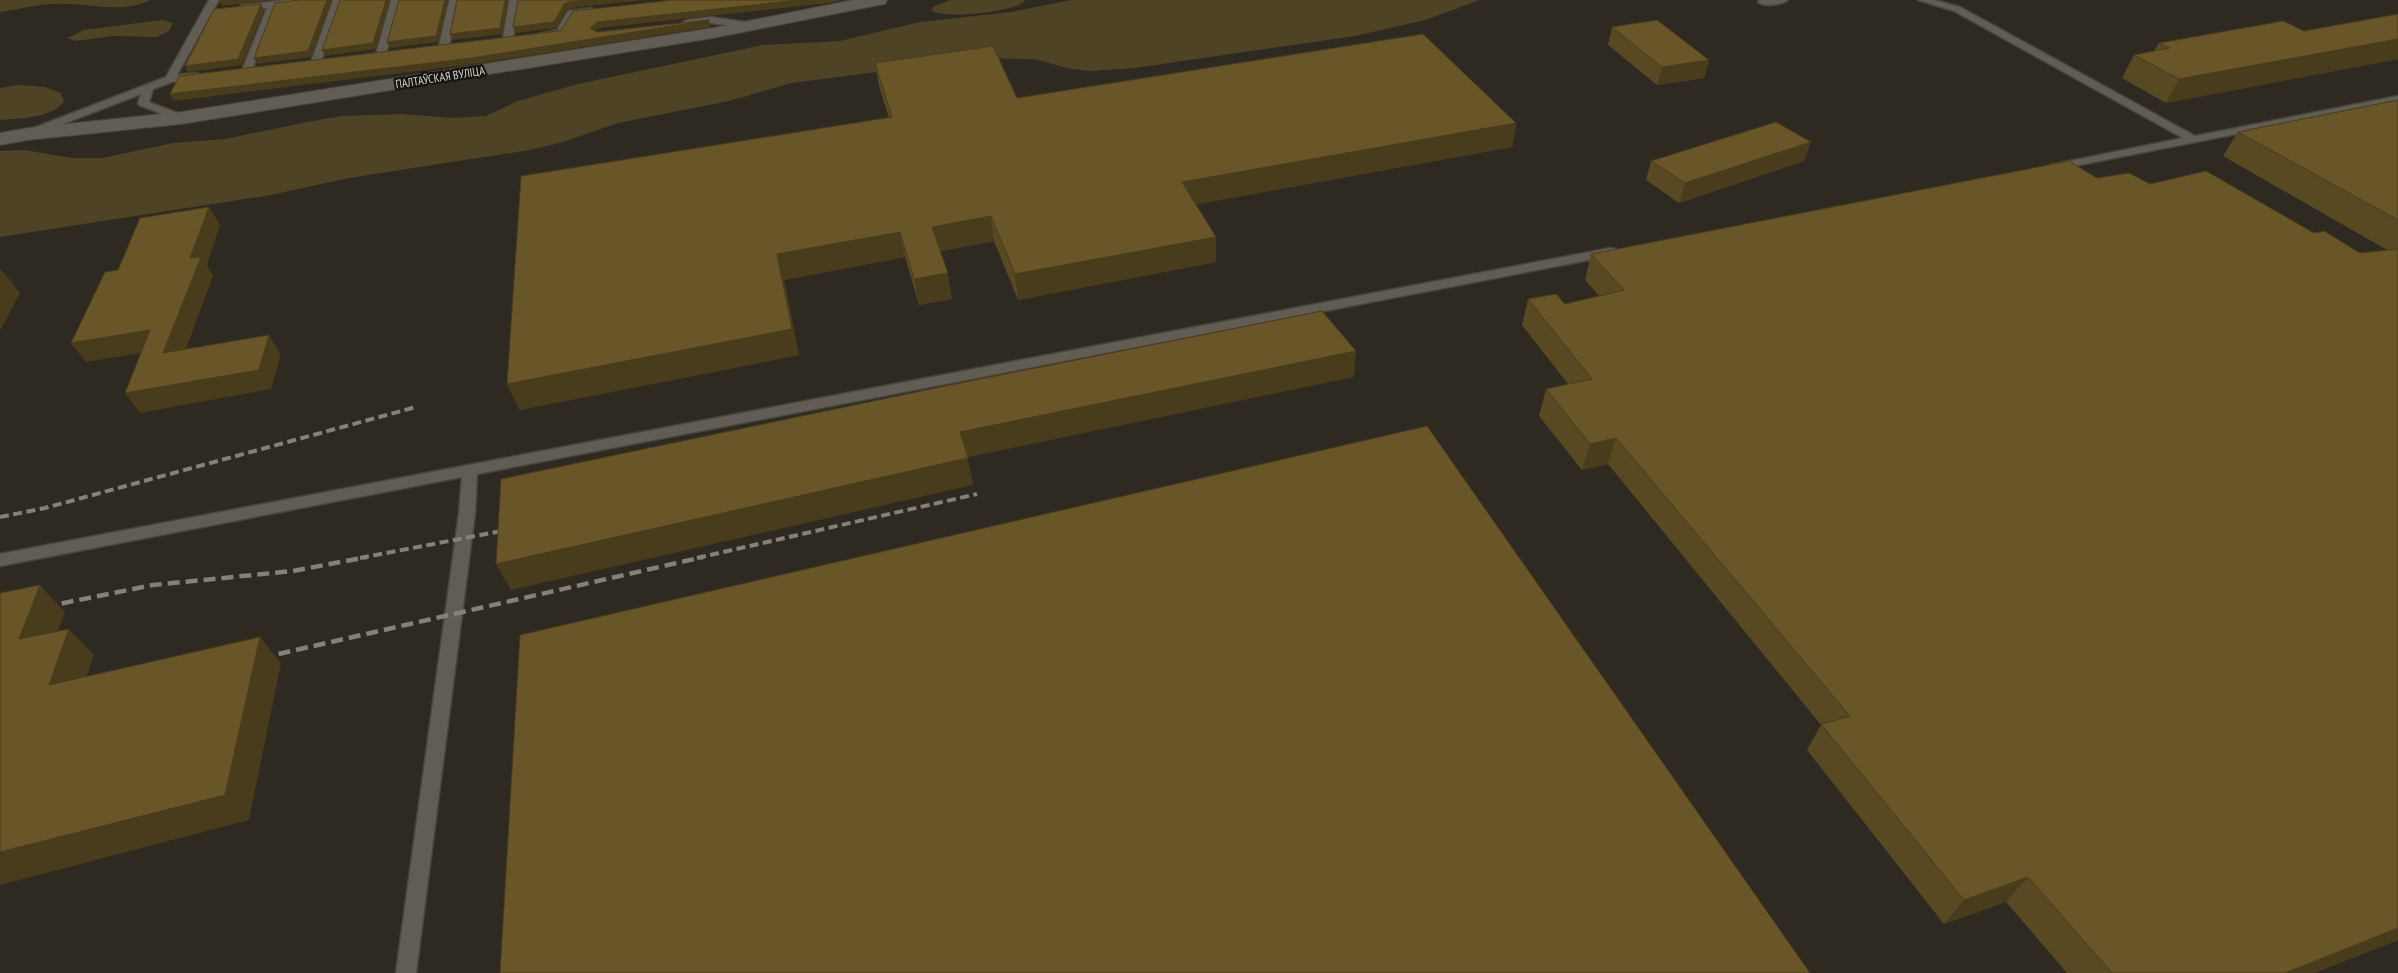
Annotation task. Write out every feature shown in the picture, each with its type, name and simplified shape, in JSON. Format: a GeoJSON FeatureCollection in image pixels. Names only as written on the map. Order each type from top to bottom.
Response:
{"type":"FeatureCollection","features":[{"type":"Feature","properties":{"kind":"street","name":"ПАЛТАЎСКАЯ ВУЛІЦА"},"geometry":{"type":"LineString","coordinates":[[0,139],[28,134],[181,118],[752,26],[879,0]]}},
{"type":"Feature","properties":{"kind":"lane"},"geometry":{"type":"LineString","coordinates":[[236,8],[310,0]]}},
{"type":"Feature","properties":{"kind":"lane"},"geometry":{"type":"LineString","coordinates":[[316,62],[338,0]]}},
{"type":"Feature","properties":{"kind":"lane"},"geometry":{"type":"LineString","coordinates":[[381,54],[396,0]]}},
{"type":"Feature","properties":{"kind":"lane"},"geometry":{"type":"LineString","coordinates":[[444,46],[454,0]]}},
{"type":"Feature","properties":{"kind":"lane"},"geometry":{"type":"LineString","coordinates":[[508,39],[514,0]]}},
{"type":"Feature","properties":{"kind":"lane"},"geometry":{"type":"LineString","coordinates":[[534,35],[560,32],[571,13],[572,0]]}},
{"type":"Feature","properties":{"kind":"lane"},"geometry":{"type":"LineString","coordinates":[[1763,2],[1783,0]]}},
{"type":"Feature","properties":{"kind":"lane"},"geometry":{"type":"LineString","coordinates":[[1923,0],[1956,9],[2194,140]]}},
{"type":"Feature","properties":{"kind":"lane"},"geometry":{"type":"LineString","coordinates":[[247,70],[273,4]]}},
{"type":"Feature","properties":{"kind":"lane"},"geometry":{"type":"LineString","coordinates":[[170,79],[213,7]]}},
{"type":"Feature","properties":{"kind":"lane"},"geometry":{"type":"LineString","coordinates":[[571,13],[605,9]]}},
{"type":"Feature","properties":{"kind":"lane"},"geometry":{"type":"LineString","coordinates":[[673,25],[711,20],[752,26]]}},
{"type":"Feature","properties":{"kind":"lane"},"geometry":{"type":"LineString","coordinates":[[28,134],[170,79],[209,75]]}},
{"type":"Feature","properties":{"kind":"lane"},"geometry":{"type":"LineString","coordinates":[[149,87],[143,103],[181,118]]}},
{"type":"Feature","properties":{"kind":"lane"},"geometry":{"type":"LineString","coordinates":[[2038,170],[2398,99]]}},
{"type":"Feature","properties":{"kind":"lane"},"geometry":{"type":"LineString","coordinates":[[0,560],[1626,249]]}},
{"type":"Feature","properties":{"kind":"lane"},"geometry":{"type":"LineString","coordinates":[[406,973],[466,522],[470,470]]}},
{"type":"Feature","properties":{"kind":"shaded area"},"geometry":{"type":"Polygon","coordinates":[[[0,0],[151,0],[127,7],[47,4],[0,12],[0,0]]]}},
{"type":"Feature","properties":{"kind":"shaded area"},"geometry":{"type":"Polygon","coordinates":[[[950,0],[1025,1],[1008,8],[979,13],[949,14],[931,10],[933,7],[950,0]]]}},
{"type":"Feature","properties":{"kind":"shaded area"},"geometry":{"type":"Polygon","coordinates":[[[1071,0],[1480,0],[1425,20],[1355,36],[1135,68],[1090,71],[1071,69],[1034,59],[986,58],[792,83],[729,101],[618,123],[563,142],[530,150],[349,178],[271,195],[0,237],[0,151],[25,150],[72,158],[102,158],[173,143],[225,139],[342,116],[403,114],[453,118],[486,116],[518,101],[578,84],[763,45],[840,41],[920,22],[1011,12],[1071,0]]]}},
{"type":"Feature","properties":{"kind":"shaded area"},"geometry":{"type":"Polygon","coordinates":[[[162,20],[173,23],[169,31],[157,37],[113,36],[76,41],[67,38],[84,30],[162,20]]]}},
{"type":"Feature","properties":{"kind":"shaded area"},"geometry":{"type":"Polygon","coordinates":[[[18,85],[45,87],[61,93],[64,102],[58,108],[43,115],[0,120],[0,88],[18,85]]]}},
{"type":"Feature","properties":{"kind":"building"},"geometry":{"type":"Polygon","coordinates":[[[299,0],[327,0],[308,51],[254,58],[275,3],[299,0]]]}},
{"type":"Feature","properties":{"kind":"building"},"geometry":{"type":"Polygon","coordinates":[[[340,0],[386,0],[373,43],[322,50],[340,0]]]}},
{"type":"Feature","properties":{"kind":"building"},"geometry":{"type":"Polygon","coordinates":[[[399,0],[445,0],[436,36],[387,42],[399,0]]]}},
{"type":"Feature","properties":{"kind":"building"},"geometry":{"type":"Polygon","coordinates":[[[457,0],[505,0],[500,28],[450,34],[457,0]]]}},
{"type":"Feature","properties":{"kind":"building"},"geometry":{"type":"Polygon","coordinates":[[[518,0],[588,0],[564,4],[554,22],[513,27],[518,0]]]}},
{"type":"Feature","properties":{"kind":"building"},"geometry":{"type":"Polygon","coordinates":[[[673,0],[800,0],[597,22],[590,28],[597,32],[709,20],[472,58],[170,94],[179,76],[558,31],[562,29],[573,11],[673,0]]]}},
{"type":"Feature","properties":{"kind":"building"},"geometry":{"type":"Polygon","coordinates":[[[261,4],[238,59],[185,66],[214,9],[261,4]]]}},
{"type":"Feature","properties":{"kind":"building"},"geometry":{"type":"Polygon","coordinates":[[[2398,14],[2398,39],[2179,79],[2134,55],[2170,48],[2159,43],[2283,21],[2304,31],[2398,14]]]}},
{"type":"Feature","properties":{"kind":"building"},"geometry":{"type":"Polygon","coordinates":[[[1657,20],[1709,60],[1662,67],[1612,27],[1657,20]]]}},
{"type":"Feature","properties":{"kind":"building"},"geometry":{"type":"Polygon","coordinates":[[[1423,34],[1516,123],[1182,182],[1216,237],[1015,274],[991,216],[932,227],[948,273],[914,279],[900,232],[777,254],[792,329],[507,384],[521,176],[892,117],[875,63],[993,46],[1017,98],[1423,34]]]}},
{"type":"Feature","properties":{"kind":"building"},"geometry":{"type":"Polygon","coordinates":[[[2398,100],[2398,220],[2238,132],[2398,100]]]}},
{"type":"Feature","properties":{"kind":"building"},"geometry":{"type":"Polygon","coordinates":[[[1776,122],[1811,142],[1685,183],[1651,161],[1776,122]]]}},
{"type":"Feature","properties":{"kind":"building"},"geometry":{"type":"Polygon","coordinates":[[[2069,161],[2097,178],[2129,173],[2150,184],[2206,171],[2314,233],[2324,231],[2360,253],[2398,249],[2398,928],[2285,973],[2112,973],[2028,877],[1964,900],[1821,724],[1850,716],[1616,438],[1590,444],[1546,389],[1592,379],[1528,299],[1556,294],[1565,304],[1624,290],[1591,254],[2069,161]]]}},
{"type":"Feature","properties":{"kind":"building"},"geometry":{"type":"Polygon","coordinates":[[[209,207],[190,258],[201,257],[163,353],[269,335],[259,370],[125,393],[150,330],[71,343],[105,272],[118,270],[140,218],[209,207]]]}},
{"type":"Feature","properties":{"kind":"building"},"geometry":{"type":"Polygon","coordinates":[[[1322,311],[1356,351],[960,432],[968,458],[496,564],[501,479],[945,386],[1322,311]]]}},
{"type":"Feature","properties":{"kind":"building"},"geometry":{"type":"Polygon","coordinates":[[[1427,426],[1810,973],[500,973],[520,635],[1427,426]]]}},
{"type":"Feature","properties":{"kind":"building"},"geometry":{"type":"Polygon","coordinates":[[[40,585],[19,639],[69,629],[49,685],[260,637],[225,795],[0,852],[0,593],[40,585]]]}},
{"type":"Feature","properties":{"kind":"railway"},"geometry":{"type":"LineString","coordinates":[[0,517],[45,508],[416,407]]}},
{"type":"Feature","properties":{"kind":"railway"},"geometry":{"type":"LineString","coordinates":[[697,558],[977,494]]}},
{"type":"Feature","properties":{"kind":"railway"},"geometry":{"type":"LineString","coordinates":[[360,558],[512,529]]}},
{"type":"Feature","properties":{"kind":"railway"},"geometry":{"type":"LineString","coordinates":[[44,607],[153,585],[293,571],[367,557]]}},
{"type":"Feature","properties":{"kind":"railway"},"geometry":{"type":"LineString","coordinates":[[261,658],[703,557]]}}]}
